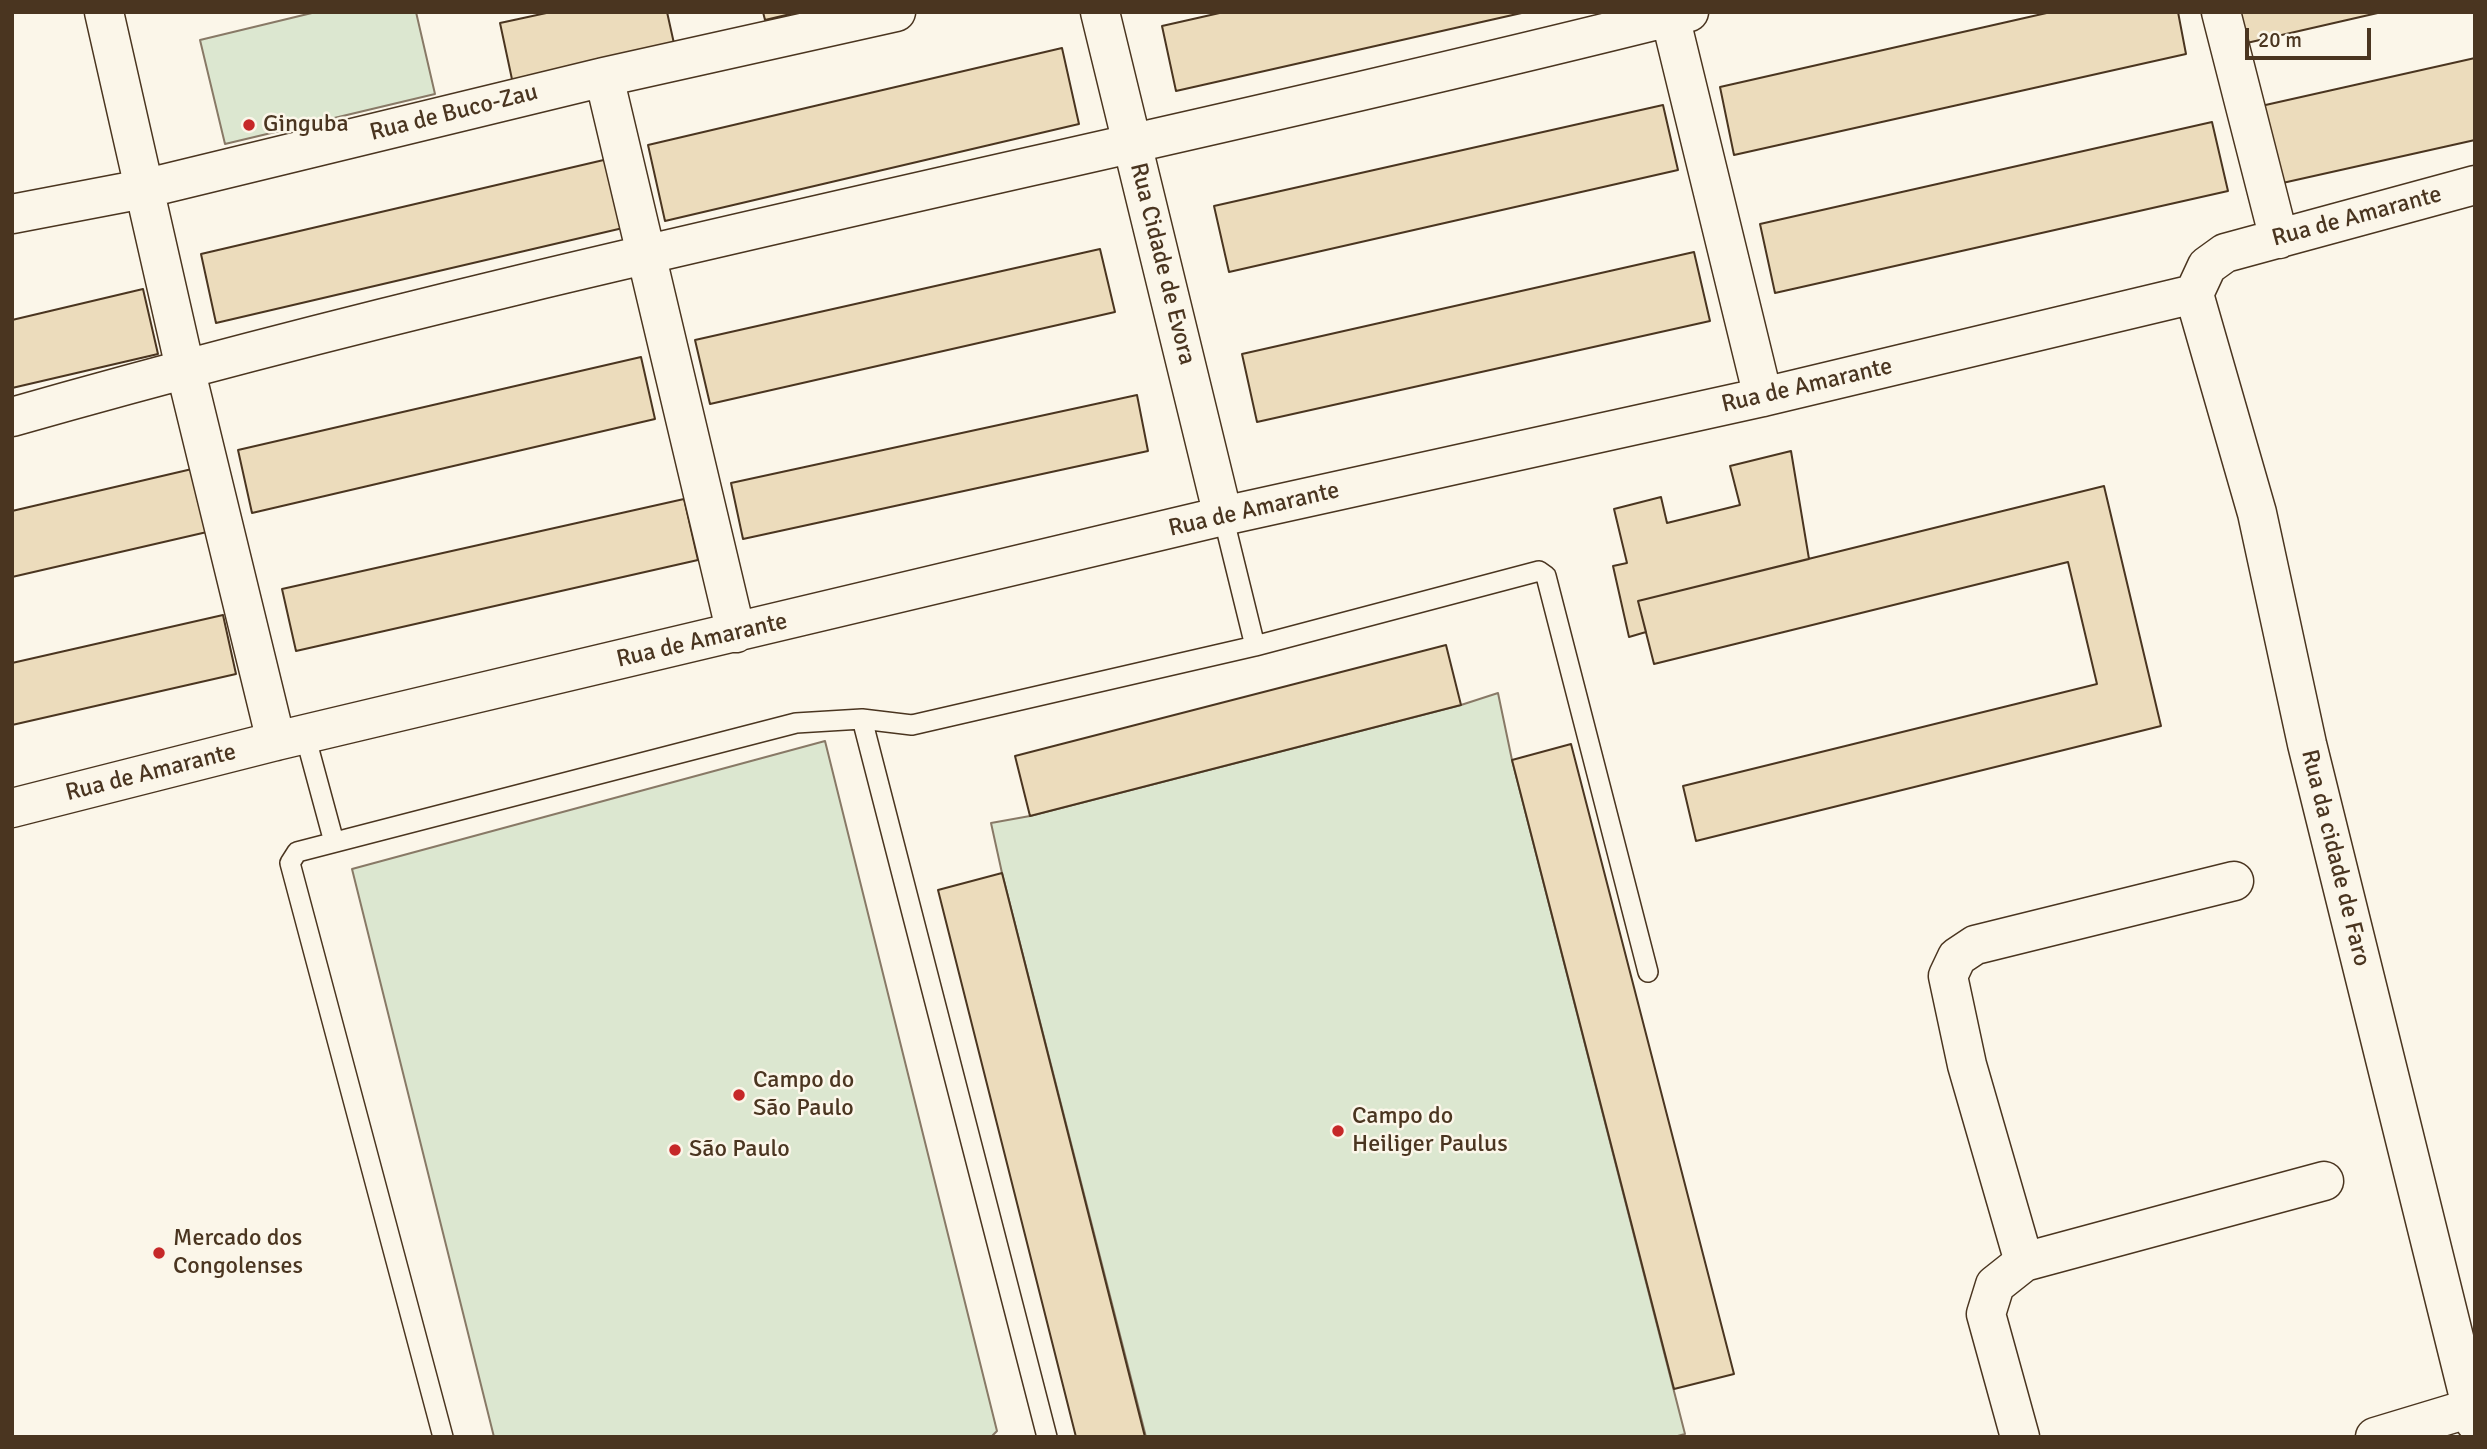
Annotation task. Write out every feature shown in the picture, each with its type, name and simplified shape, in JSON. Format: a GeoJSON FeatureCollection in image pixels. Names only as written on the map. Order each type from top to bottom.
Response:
{"type":"FeatureCollection","features":[{"type":"Feature","properties":{"kind":"street"},"geometry":{"type":"LineString","coordinates":[[104,12],[185,368],[290,738]]}},
{"type":"Feature","properties":{"kind":"street","name":"Rua de Buco-Zau"},"geometry":{"type":"LineString","coordinates":[[12,214],[144,189],[604,77],[896,12]]}},
{"type":"Feature","properties":{"kind":"street","name":"Rua Cidade de Evora"},"geometry":{"type":"LineString","coordinates":[[1100,12],[1223,516]]}},
{"type":"Feature","properties":{"kind":"street"},"geometry":{"type":"LineString","coordinates":[[2221,12],[2279,239]]}},
{"type":"Feature","properties":{"kind":"street"},"geometry":{"type":"LineString","coordinates":[[12,417],[185,368],[647,254],[1134,144],[1676,14],[1763,397]]}},
{"type":"Feature","properties":{"kind":"street"},"geometry":{"type":"LineString","coordinates":[[604,77],[736,633]]}},
{"type":"Feature","properties":{"kind":"street","name":"Rua de Amarante"},"geometry":{"type":"LineString","coordinates":[[12,808],[290,738],[1223,516],[1763,397],[2194,294],[2207,265],[2225,253],[2475,185]]}},
{"type":"Feature","properties":{"kind":"street","name":"Rua da cidade de Faro"},"geometry":{"type":"LineString","coordinates":[[2194,294],[2257,513],[2307,744],[2473,1415]]}},
{"type":"Feature","properties":{"kind":"street"},"geometry":{"type":"LineString","coordinates":[[2024,1262],[1967,1065],[1948,976],[1957,957],[1975,945],[2234,881]]}},
{"type":"Feature","properties":{"kind":"street"},"geometry":{"type":"LineString","coordinates":[[2020,1437],[1986,1314],[1995,1285],[2024,1262],[2324,1181]]}},
{"type":"Feature","properties":{"kind":"street"},"geometry":{"type":"LineString","coordinates":[[2375,1437],[2473,1415]]}},
{"type":"Feature","properties":{"kind":"lane"},"geometry":{"type":"LineString","coordinates":[[1223,516],[1255,646]]}},
{"type":"Feature","properties":{"kind":"lane"},"geometry":{"type":"LineString","coordinates":[[443,1437],[290,863],[297,852],[796,723],[862,719],[912,725],[1255,646],[1539,571],[1544,573],[1648,972]]}},
{"type":"Feature","properties":{"kind":"lane"},"geometry":{"type":"LineString","coordinates":[[862,719],[1047,1437]]}},
{"type":"Feature","properties":{"kind":"lane"},"geometry":{"type":"LineString","coordinates":[[290,738],[334,842]]}},
{"type":"Feature","properties":{"kind":"green space"},"geometry":{"type":"Polygon","coordinates":[[[316,12],[416,12],[435,94],[225,144],[200,40],[316,12]]]}},
{"type":"Feature","properties":{"kind":"green space","name":"Campo do Heiliger Paulus"},"geometry":{"type":"Polygon","coordinates":[[[1498,693],[1512,760],[1685,1434],[1674,1437],[1146,1437],[991,823],[1030,816],[1461,705],[1498,693]]]}},
{"type":"Feature","properties":{"kind":"green space","name":"São Paulo"},"geometry":{"type":"Polygon","coordinates":[[[825,741],[997,1431],[991,1437],[494,1437],[352,869],[825,741]]]}},
{"type":"Feature","properties":{"kind":"building"},"geometry":{"type":"Polygon","coordinates":[[[551,12],[667,12],[675,48],[513,84],[500,23],[551,12]]]}},
{"type":"Feature","properties":{"kind":"building"},"geometry":{"type":"Polygon","coordinates":[[[763,12],[799,12],[765,20],[763,12]]]}},
{"type":"Feature","properties":{"kind":"building"},"geometry":{"type":"Polygon","coordinates":[[[1224,12],[1526,12],[1176,91],[1162,26],[1224,12]]]}},
{"type":"Feature","properties":{"kind":"building"},"geometry":{"type":"Polygon","coordinates":[[[2051,12],[2178,12],[2186,54],[1734,155],[1720,87],[2051,12]]]}},
{"type":"Feature","properties":{"kind":"building"},"geometry":{"type":"Polygon","coordinates":[[[2231,12],[2382,12],[2238,45],[2231,12]]]}},
{"type":"Feature","properties":{"kind":"building"},"geometry":{"type":"Polygon","coordinates":[[[1062,48],[1079,124],[665,221],[648,145],[1062,48]]]}},
{"type":"Feature","properties":{"kind":"building"},"geometry":{"type":"Polygon","coordinates":[[[2475,58],[2475,140],[2278,184],[2261,106],[2475,58]]]}},
{"type":"Feature","properties":{"kind":"building"},"geometry":{"type":"Polygon","coordinates":[[[1663,105],[1678,170],[1229,272],[1214,206],[1663,105]]]}},
{"type":"Feature","properties":{"kind":"building"},"geometry":{"type":"Polygon","coordinates":[[[2212,122],[2228,191],[1775,293],[1760,224],[2212,122]]]}},
{"type":"Feature","properties":{"kind":"building"},"geometry":{"type":"Polygon","coordinates":[[[608,159],[623,228],[216,323],[201,254],[608,159]]]}},
{"type":"Feature","properties":{"kind":"building"},"geometry":{"type":"Polygon","coordinates":[[[1100,249],[1115,312],[710,404],[695,340],[1100,249]]]}},
{"type":"Feature","properties":{"kind":"building"},"geometry":{"type":"Polygon","coordinates":[[[1694,252],[1710,321],[1257,422],[1242,354],[1694,252]]]}},
{"type":"Feature","properties":{"kind":"building"},"geometry":{"type":"Polygon","coordinates":[[[143,289],[158,354],[12,388],[12,320],[143,289]]]}},
{"type":"Feature","properties":{"kind":"building"},"geometry":{"type":"Polygon","coordinates":[[[641,357],[655,419],[252,513],[238,450],[641,357]]]}},
{"type":"Feature","properties":{"kind":"building"},"geometry":{"type":"Polygon","coordinates":[[[1137,395],[1148,451],[743,539],[731,483],[1137,395]]]}},
{"type":"Feature","properties":{"kind":"building"},"geometry":{"type":"Polygon","coordinates":[[[1791,451],[1809,559],[1638,601],[1646,632],[1629,637],[1613,566],[1627,563],[1614,509],[1661,497],[1667,523],[1740,505],[1730,466],[1791,451]]]}},
{"type":"Feature","properties":{"kind":"building"},"geometry":{"type":"Polygon","coordinates":[[[192,469],[207,532],[12,577],[12,511],[192,469]]]}},
{"type":"Feature","properties":{"kind":"building"},"geometry":{"type":"Polygon","coordinates":[[[2104,486],[2161,726],[1696,841],[1683,786],[2097,684],[2068,562],[1654,664],[1638,601],[2104,486]]]}},
{"type":"Feature","properties":{"kind":"building"},"geometry":{"type":"Polygon","coordinates":[[[684,499],[698,560],[296,651],[282,589],[684,499]]]}},
{"type":"Feature","properties":{"kind":"building"},"geometry":{"type":"Polygon","coordinates":[[[223,615],[236,674],[12,725],[12,663],[223,615]]]}},
{"type":"Feature","properties":{"kind":"building"},"geometry":{"type":"Polygon","coordinates":[[[1446,645],[1461,705],[1030,816],[1015,756],[1446,645]]]}},
{"type":"Feature","properties":{"kind":"building"},"geometry":{"type":"Polygon","coordinates":[[[1571,744],[1734,1374],[1674,1389],[1512,760],[1571,744]]]}},
{"type":"Feature","properties":{"kind":"building"},"geometry":{"type":"Polygon","coordinates":[[[1002,873],[1145,1437],[1076,1437],[938,890],[1002,873]]]}},
{"type":"Feature","properties":{"kind":"place","name":"Ginguba"},"geometry":{"type":"Point","coordinates":[249,125]}},
{"type":"Feature","properties":{"kind":"place","name":"Campo do São Paulo"},"geometry":{"type":"Point","coordinates":[739,1095]}},
{"type":"Feature","properties":{"kind":"place","name":"Campo do Heiliger Paulus"},"geometry":{"type":"Point","coordinates":[1338,1131]}},
{"type":"Feature","properties":{"kind":"place","name":"São Paulo"},"geometry":{"type":"Point","coordinates":[675,1150]}},
{"type":"Feature","properties":{"kind":"place","name":"Mercado dos Congolenses"},"geometry":{"type":"Point","coordinates":[159,1253]}}]}
